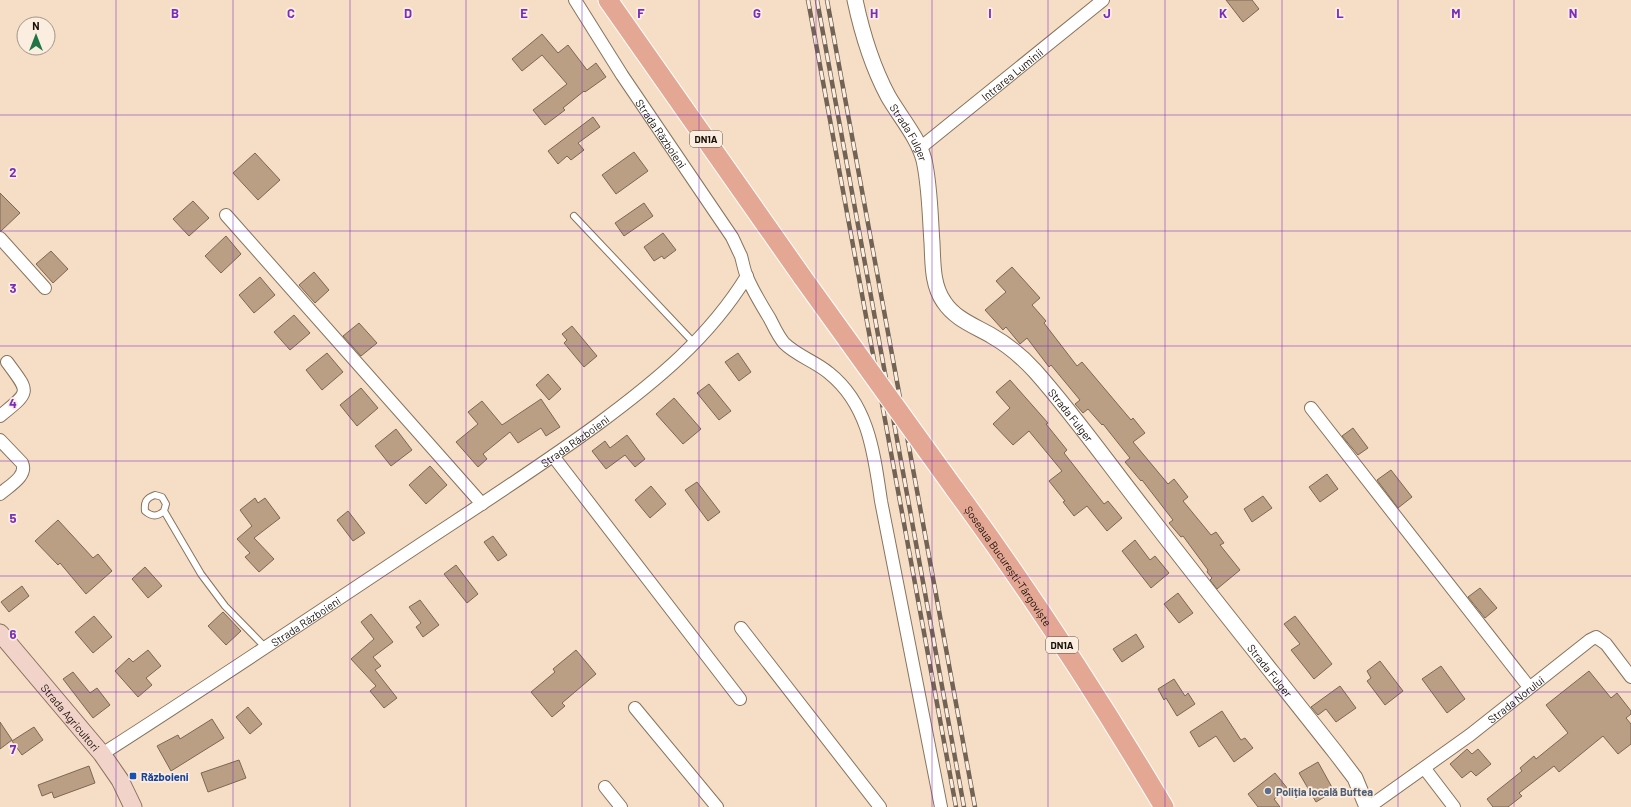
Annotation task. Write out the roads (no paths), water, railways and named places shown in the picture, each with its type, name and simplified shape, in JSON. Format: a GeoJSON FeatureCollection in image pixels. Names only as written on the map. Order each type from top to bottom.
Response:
{"type":"FeatureCollection","features":[{"type":"Feature","properties":{"kind":"main road","name":"Șoseaua București-Târgoviște"},"geometry":{"type":"LineString","coordinates":[[608,0],[803,278],[991,538],[1129,749],[1164,807]]}},
{"type":"Feature","properties":{"kind":"main road","name":"Strada Agricultori"},"geometry":{"type":"LineString","coordinates":[[0,633],[102,754],[120,780],[133,807]]}},
{"type":"Feature","properties":{"kind":"street","name":"Strada Războieni"},"geometry":{"type":"LineString","coordinates":[[102,754],[482,504],[553,456],[642,391],[695,344],[733,298],[747,276],[732,237],[622,75],[575,0]]}},
{"type":"Feature","properties":{"kind":"street","name":"Strada Fulger"},"geometry":{"type":"LineString","coordinates":[[854,0],[874,66],[888,95],[920,148],[926,169],[935,278],[938,291],[943,301],[962,320],[1005,344],[1034,370],[1062,403],[1151,519],[1336,753],[1354,778],[1368,807]]}},
{"type":"Feature","properties":{"kind":"street","name":"Intrarea Luminii"},"geometry":{"type":"LineString","coordinates":[[920,148],[1103,0]]}},
{"type":"Feature","properties":{"kind":"street"},"geometry":{"type":"LineString","coordinates":[[226,215],[482,504]]}},
{"type":"Feature","properties":{"kind":"street"},"geometry":{"type":"LineString","coordinates":[[0,238],[46,288]]}},
{"type":"Feature","properties":{"kind":"street"},"geometry":{"type":"LineString","coordinates":[[747,276],[766,314],[784,342],[798,355],[828,372],[841,384],[853,399],[867,428],[874,453],[882,502],[941,807]]}},
{"type":"Feature","properties":{"kind":"street"},"geometry":{"type":"LineString","coordinates":[[0,416],[22,397],[24,393],[23,384],[7,362]]}},
{"type":"Feature","properties":{"kind":"street"},"geometry":{"type":"LineString","coordinates":[[1311,408],[1529,687]]}},
{"type":"Feature","properties":{"kind":"street"},"geometry":{"type":"LineString","coordinates":[[0,440],[22,463],[24,471],[22,475],[0,494]]}},
{"type":"Feature","properties":{"kind":"street"},"geometry":{"type":"LineString","coordinates":[[553,456],[740,699]]}},
{"type":"Feature","properties":{"kind":"street"},"geometry":{"type":"LineString","coordinates":[[741,628],[880,807]]}},
{"type":"Feature","properties":{"kind":"street","name":"Strada Norului"},"geometry":{"type":"LineString","coordinates":[[1368,807],[1425,769],[1529,687],[1596,637],[1606,644],[1631,677]]}},
{"type":"Feature","properties":{"kind":"street"},"geometry":{"type":"LineString","coordinates":[[635,708],[717,807]]}},
{"type":"Feature","properties":{"kind":"street"},"geometry":{"type":"LineString","coordinates":[[1425,769],[1454,807]]}},
{"type":"Feature","properties":{"kind":"street"},"geometry":{"type":"LineString","coordinates":[[604,787],[621,807]]}},
{"type":"Feature","properties":{"kind":"lane"},"geometry":{"type":"LineString","coordinates":[[574,216],[695,344]]}},
{"type":"Feature","properties":{"kind":"lane"},"geometry":{"type":"LineString","coordinates":[[164,511],[200,574],[225,606],[265,647]]}},
{"type":"Feature","properties":{"kind":"railway"},"geometry":{"type":"LineString","coordinates":[[808,0],[956,807]]}},
{"type":"Feature","properties":{"kind":"railway"},"geometry":{"type":"LineString","coordinates":[[817,0],[964,807]]}},
{"type":"Feature","properties":{"kind":"railway"},"geometry":{"type":"LineString","coordinates":[[827,0],[975,807]]}},
{"type":"Feature","properties":{"kind":"place","name":"Războieni"},"geometry":{"type":"Point","coordinates":[133,776]}},
{"type":"Feature","properties":{"kind":"place","name":"Poliția locală Buftea"},"geometry":{"type":"Point","coordinates":[1268,791]}}]}
